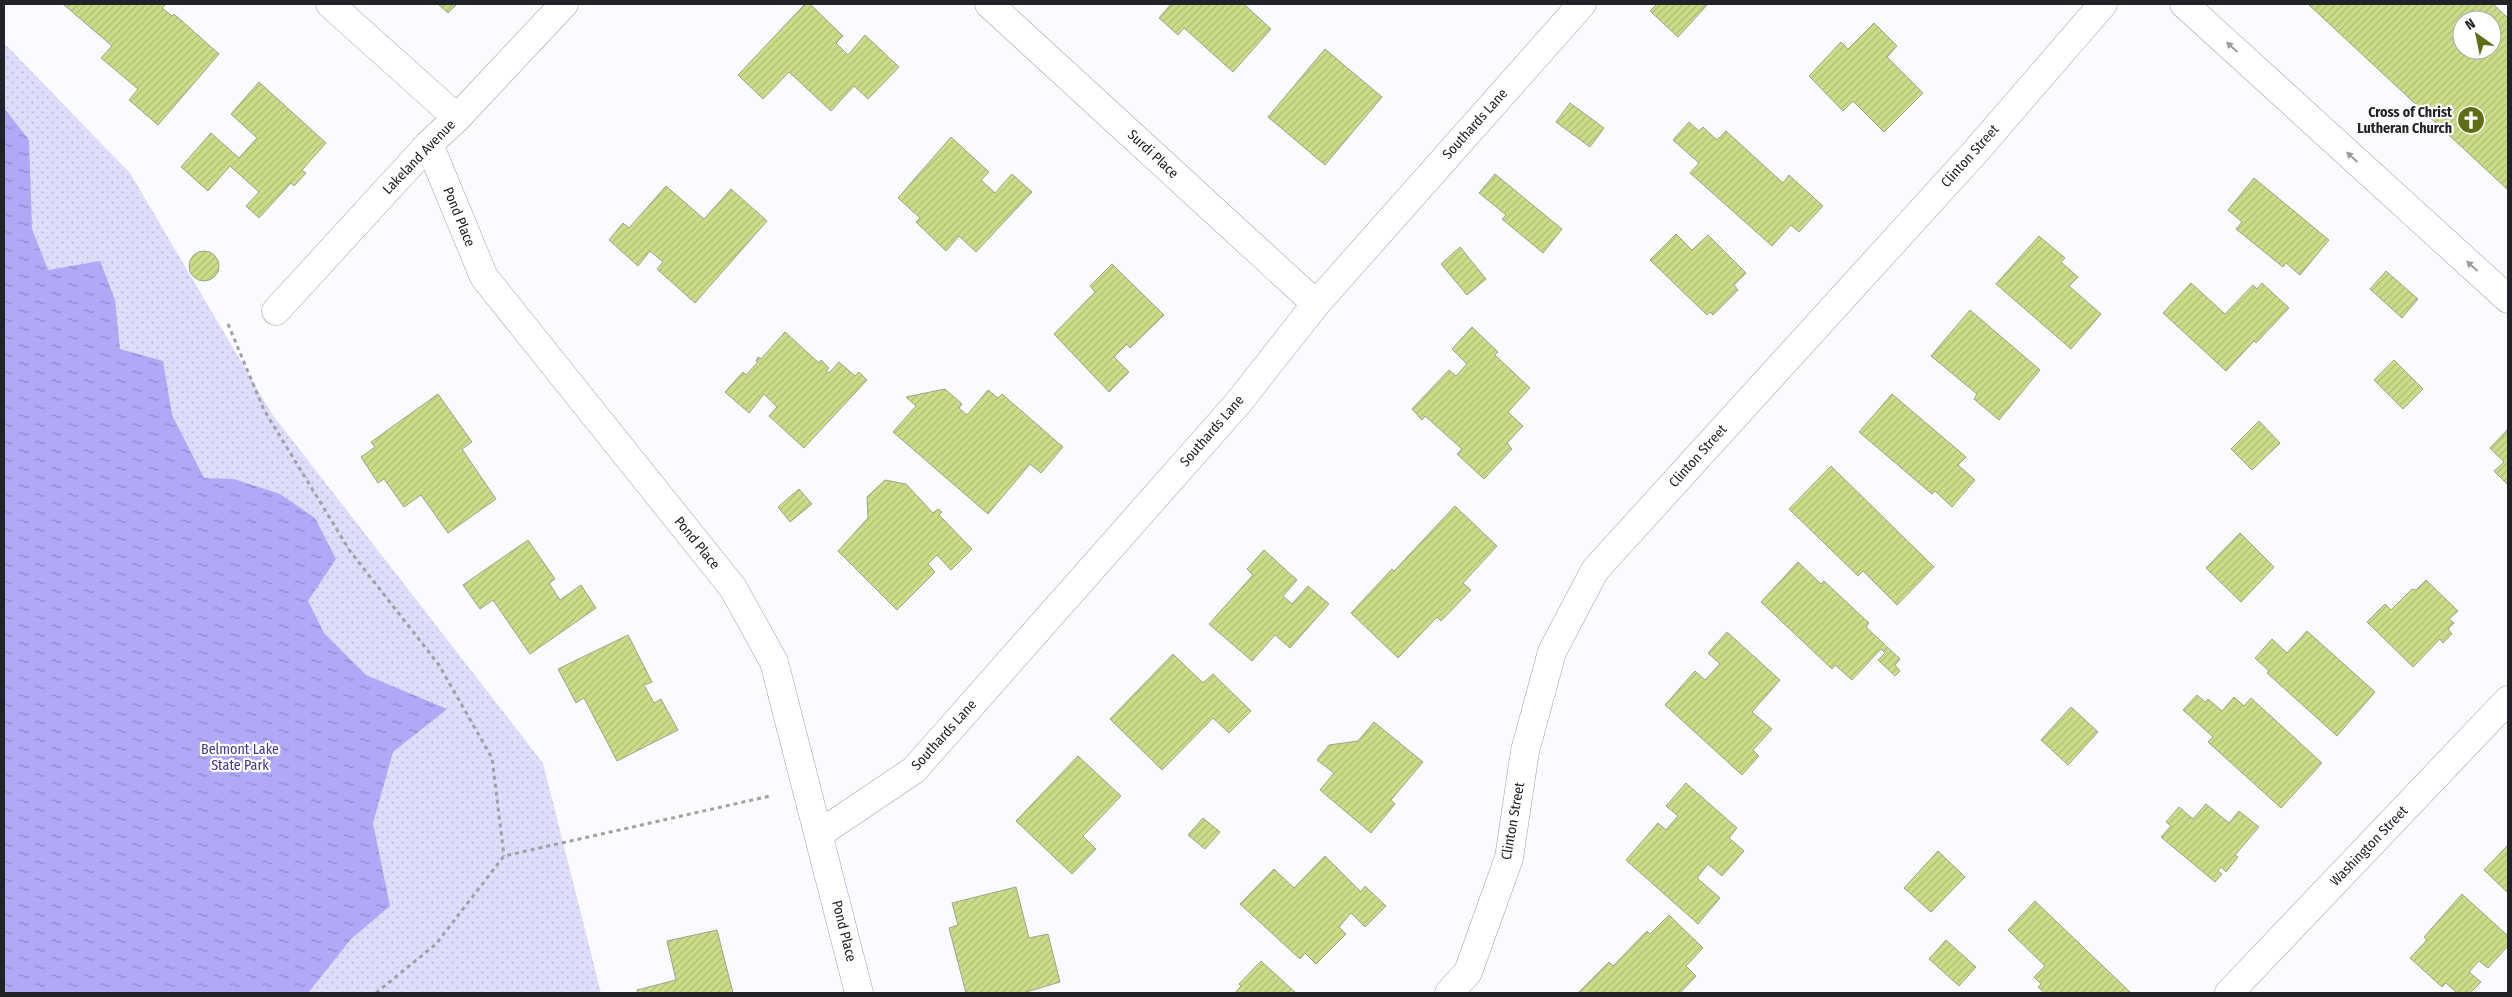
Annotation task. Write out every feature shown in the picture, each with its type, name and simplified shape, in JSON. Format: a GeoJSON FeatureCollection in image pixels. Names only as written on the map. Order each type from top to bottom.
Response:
{"type":"FeatureCollection","features":[{"type":"Feature","properties":{"kind":"street"},"geometry":{"type":"LineString","coordinates":[[330,4],[457,118]]}},
{"type":"Feature","properties":{"kind":"street","name":"Lakeland Avenue"},"geometry":{"type":"LineString","coordinates":[[276,311],[429,144],[457,118],[564,4]]}},
{"type":"Feature","properties":{"kind":"street","name":"Surdi Place"},"geometry":{"type":"LineString","coordinates":[[989,4],[1316,304]]}},
{"type":"Feature","properties":{"kind":"street","name":"Southards Lane"},"geometry":{"type":"LineString","coordinates":[[819,834],[914,770],[1238,403],[1316,304],[1582,4]]}},
{"type":"Feature","properties":{"kind":"street","name":"Clinton Street"},"geometry":{"type":"LineString","coordinates":[[1449,993],[1468,972],[1509,858],[1525,751],[1552,652],[1595,570],[1962,166],[2104,4]]}},
{"type":"Feature","properties":{"kind":"street"},"geometry":{"type":"LineString","coordinates":[[2184,4],[2508,299]]}},
{"type":"Feature","properties":{"kind":"street","name":"Pond Place"},"geometry":{"type":"LineString","coordinates":[[429,144],[484,277],[732,588],[774,662],[859,993]]}},
{"type":"Feature","properties":{"kind":"street","name":"Washington Street"},"geometry":{"type":"LineString","coordinates":[[2229,993],[2508,700]]}},
{"type":"Feature","properties":{"kind":"path"},"geometry":{"type":"LineString","coordinates":[[228,324],[264,410],[350,551],[439,665],[492,758],[504,856]]}},
{"type":"Feature","properties":{"kind":"path"},"geometry":{"type":"LineString","coordinates":[[376,993],[436,944],[504,856],[807,788]]}},
{"type":"Feature","properties":{"kind":"green space","name":"Belmont Lake State Park"},"geometry":{"type":"Polygon","coordinates":[[[4,43],[130,173],[272,414],[543,763],[601,993],[4,993],[4,43]]]}},
{"type":"Feature","properties":{"kind":"water","name":"Belmont Lake State Park"},"geometry":{"type":"Polygon","coordinates":[[[4,108],[29,140],[32,229],[48,270],[100,261],[115,300],[120,349],[163,361],[172,415],[204,478],[234,479],[280,494],[315,518],[336,559],[308,601],[324,633],[366,675],[447,709],[393,752],[373,823],[390,906],[351,939],[308,993],[4,993],[4,108]]]}},
{"type":"Feature","properties":{"kind":"building"},"geometry":{"type":"Polygon","coordinates":[[[63,4],[166,4],[162,8],[172,16],[174,14],[219,54],[158,125],[129,100],[138,89],[101,58],[112,46],[63,4]]]}},
{"type":"Feature","properties":{"kind":"building"},"geometry":{"type":"Polygon","coordinates":[[[438,4],[457,4],[448,13],[438,4]]]}},
{"type":"Feature","properties":{"kind":"building"},"geometry":{"type":"Polygon","coordinates":[[[805,4],[810,4],[843,36],[836,43],[848,55],[865,35],[899,67],[868,99],[854,86],[831,111],[789,72],[763,99],[738,75],[805,4]]]}},
{"type":"Feature","properties":{"kind":"building"},"geometry":{"type":"Polygon","coordinates":[[[1171,4],[1244,4],[1271,29],[1233,72],[1184,28],[1178,35],[1159,18],[1171,4]]]}},
{"type":"Feature","properties":{"kind":"building"},"geometry":{"type":"Polygon","coordinates":[[[1657,4],[1708,4],[1678,37],[1650,11],[1657,4]]]}},
{"type":"Feature","properties":{"kind":"building","name":"Cross of Christ Lutheran Church"},"geometry":{"type":"Polygon","coordinates":[[[2308,4],[2493,4],[2499,10],[2452,10],[2452,60],[2502,60],[2502,12],[2508,18],[2508,190],[2308,4]]]}},
{"type":"Feature","properties":{"kind":"building"},"geometry":{"type":"Polygon","coordinates":[[[1874,23],[1897,46],[1887,57],[1923,93],[1884,132],[1853,101],[1843,111],[1809,76],[1841,42],[1848,49],[1874,23]]]}},
{"type":"Feature","properties":{"kind":"building"},"geometry":{"type":"Polygon","coordinates":[[[1325,49],[1382,97],[1325,165],[1268,117],[1325,49]]]}},
{"type":"Feature","properties":{"kind":"building"},"geometry":{"type":"Polygon","coordinates":[[[259,82],[326,143],[302,170],[306,173],[294,186],[291,183],[259,218],[246,206],[259,192],[230,166],[208,191],[181,167],[211,133],[239,158],[257,138],[231,114],[259,82]]]}},
{"type":"Feature","properties":{"kind":"building"},"geometry":{"type":"Polygon","coordinates":[[[1570,103],[1604,128],[1590,147],[1556,122],[1570,103]]]}},
{"type":"Feature","properties":{"kind":"building"},"geometry":{"type":"Polygon","coordinates":[[[1689,122],[1699,131],[1703,127],[1717,140],[1726,131],[1783,183],[1789,175],[1823,206],[1799,232],[1791,225],[1772,246],[1690,173],[1699,163],[1673,140],[1689,122]]]}},
{"type":"Feature","properties":{"kind":"building"},"geometry":{"type":"Polygon","coordinates":[[[951,137],[989,172],[981,180],[995,193],[1012,174],[1032,192],[976,252],[959,236],[946,251],[916,222],[920,218],[898,198],[951,137]]]}},
{"type":"Feature","properties":{"kind":"building"},"geometry":{"type":"Polygon","coordinates":[[[1495,174],[1562,229],[1543,253],[1502,219],[1506,215],[1479,193],[1495,174]]]}},
{"type":"Feature","properties":{"kind":"building"},"geometry":{"type":"Polygon","coordinates":[[[2254,178],[2329,240],[2300,275],[2286,263],[2283,267],[2236,229],[2242,222],[2228,210],[2254,178]]]}},
{"type":"Feature","properties":{"kind":"building"},"geometry":{"type":"Polygon","coordinates":[[[666,186],[704,219],[731,189],[767,221],[695,303],[657,269],[663,262],[650,251],[638,266],[609,240],[623,223],[629,228],[666,186]]]}},
{"type":"Feature","properties":{"kind":"building"},"geometry":{"type":"Polygon","coordinates":[[[1676,234],[1692,250],[1708,235],[1746,273],[1734,285],[1738,290],[1713,315],[1710,312],[1707,315],[1650,260],[1676,234]]]}},
{"type":"Feature","properties":{"kind":"building"},"geometry":{"type":"Polygon","coordinates":[[[2039,236],[2065,258],[2061,262],[2078,277],[2069,286],[2101,314],[2071,349],[1996,284],[2039,236]]]}},
{"type":"Feature","properties":{"kind":"building"},"geometry":{"type":"Polygon","coordinates":[[[1460,247],[1486,279],[1467,295],[1441,264],[1460,247]]]}},
{"type":"Feature","properties":{"kind":"building"},"geometry":{"type":"Polygon","coordinates":[[[204,251],[215,255],[219,266],[215,277],[204,281],[193,277],[189,266],[193,255],[204,251]]]}},
{"type":"Feature","properties":{"kind":"building"},"geometry":{"type":"Polygon","coordinates":[[[1112,264],[1164,315],[1130,348],[1127,344],[1114,357],[1129,372],[1109,392],[1054,334],[1095,292],[1090,286],[1112,264]]]}},
{"type":"Feature","properties":{"kind":"building"},"geometry":{"type":"Polygon","coordinates":[[[2386,271],[2418,299],[2402,318],[2370,289],[2386,271]]]}},
{"type":"Feature","properties":{"kind":"building"},"geometry":{"type":"Polygon","coordinates":[[[2191,283],[2225,314],[2253,285],[2257,289],[2262,283],[2289,308],[2226,371],[2163,313],[2191,283]]]}},
{"type":"Feature","properties":{"kind":"building"},"geometry":{"type":"Polygon","coordinates":[[[1970,310],[2040,370],[1999,420],[1974,399],[1977,394],[1931,356],[1970,310]]]}},
{"type":"Feature","properties":{"kind":"building"},"geometry":{"type":"Polygon","coordinates":[[[1472,327],[1498,352],[1495,355],[1530,388],[1508,412],[1523,426],[1507,443],[1512,449],[1484,479],[1457,454],[1462,449],[1425,416],[1422,420],[1412,409],[1449,370],[1456,376],[1467,364],[1452,349],[1472,327]]]}},
{"type":"Feature","properties":{"kind":"building"},"geometry":{"type":"Polygon","coordinates":[[[785,332],[819,363],[821,360],[829,368],[826,371],[829,373],[839,362],[855,376],[859,372],[867,380],[804,448],[769,416],[777,407],[764,394],[749,413],[725,392],[743,372],[746,375],[758,362],[756,361],[758,357],[761,359],[785,332]]]}},
{"type":"Feature","properties":{"kind":"building"},"geometry":{"type":"Polygon","coordinates":[[[2394,360],[2423,389],[2403,409],[2374,380],[2394,360]]]}},
{"type":"Feature","properties":{"kind":"building"},"geometry":{"type":"Polygon","coordinates":[[[945,389],[962,404],[959,408],[967,415],[988,390],[998,398],[1002,394],[1063,447],[1041,473],[1030,464],[988,514],[893,432],[916,406],[906,397],[945,389]]]}},
{"type":"Feature","properties":{"kind":"building"},"geometry":{"type":"Polygon","coordinates":[[[438,394],[472,442],[462,449],[496,499],[448,533],[421,495],[404,507],[384,479],[378,483],[361,457],[375,447],[371,442],[438,394]]]}},
{"type":"Feature","properties":{"kind":"building"},"geometry":{"type":"Polygon","coordinates":[[[1892,394],[1966,457],[1958,465],[1975,480],[1952,507],[1935,491],[1932,494],[1859,432],[1892,394]]]}},
{"type":"Feature","properties":{"kind":"building"},"geometry":{"type":"Polygon","coordinates":[[[2259,421],[2280,443],[2252,470],[2231,449],[2259,421]]]}},
{"type":"Feature","properties":{"kind":"building"},"geometry":{"type":"Polygon","coordinates":[[[2508,429],[2508,485],[2494,471],[2504,462],[2490,448],[2508,429]]]}},
{"type":"Feature","properties":{"kind":"building"},"geometry":{"type":"Polygon","coordinates":[[[1831,466],[1934,567],[1897,605],[1863,571],[1858,576],[1789,509],[1831,466]]]}},
{"type":"Feature","properties":{"kind":"building"},"geometry":{"type":"Polygon","coordinates":[[[885,480],[906,484],[933,513],[938,509],[942,512],[939,515],[972,549],[951,570],[937,555],[928,564],[935,572],[897,610],[838,551],[868,518],[867,497],[885,480]]]}},
{"type":"Feature","properties":{"kind":"building"},"geometry":{"type":"Polygon","coordinates":[[[799,489],[812,504],[790,522],[778,507],[799,489]]]}},
{"type":"Feature","properties":{"kind":"building"},"geometry":{"type":"Polygon","coordinates":[[[1455,506],[1497,546],[1463,583],[1471,590],[1441,621],[1437,617],[1398,658],[1351,613],[1392,569],[1394,571],[1455,506]]]}},
{"type":"Feature","properties":{"kind":"building"},"geometry":{"type":"Polygon","coordinates":[[[2240,533],[2274,567],[2241,602],[2206,568],[2240,533]]]}},
{"type":"Feature","properties":{"kind":"building"},"geometry":{"type":"Polygon","coordinates":[[[528,540],[555,579],[549,583],[560,600],[581,585],[596,608],[530,654],[493,600],[480,609],[463,585],[528,540]]]}},
{"type":"Feature","properties":{"kind":"building"},"geometry":{"type":"Polygon","coordinates":[[[1264,550],[1297,580],[1283,596],[1292,604],[1308,586],[1329,604],[1290,648],[1275,635],[1252,661],[1209,624],[1253,575],[1247,569],[1264,550]]]}},
{"type":"Feature","properties":{"kind":"building"},"geometry":{"type":"Polygon","coordinates":[[[1798,562],[1821,584],[1824,581],[1869,623],[1866,627],[1900,659],[1895,665],[1900,671],[1895,676],[1878,660],[1885,653],[1881,649],[1852,680],[1835,665],[1832,669],[1761,602],[1798,562]]]}},
{"type":"Feature","properties":{"kind":"building"},"geometry":{"type":"Polygon","coordinates":[[[2426,580],[2458,611],[2449,619],[2454,623],[2448,629],[2452,634],[2443,643],[2440,639],[2413,667],[2367,622],[2385,604],[2391,610],[2412,589],[2416,590],[2426,580]]]}},
{"type":"Feature","properties":{"kind":"building"},"geometry":{"type":"Polygon","coordinates":[[[2307,631],[2375,692],[2337,736],[2267,673],[2269,671],[2255,658],[2272,639],[2287,653],[2307,631]]]}},
{"type":"Feature","properties":{"kind":"building"},"geometry":{"type":"Polygon","coordinates":[[[1727,632],[1780,680],[1752,712],[1772,729],[1753,750],[1759,756],[1742,775],[1665,705],[1695,671],[1705,680],[1720,664],[1708,653],[1727,632]]]}},
{"type":"Feature","properties":{"kind":"building"},"geometry":{"type":"Polygon","coordinates":[[[628,635],[652,682],[644,685],[654,703],[661,699],[678,730],[617,761],[584,698],[576,703],[558,669],[628,635]]]}},
{"type":"Feature","properties":{"kind":"building"},"geometry":{"type":"Polygon","coordinates":[[[1173,654],[1203,683],[1213,674],[1251,711],[1229,733],[1213,718],[1162,770],[1110,719],[1173,654]]]}},
{"type":"Feature","properties":{"kind":"building"},"geometry":{"type":"Polygon","coordinates":[[[2197,695],[2205,702],[2208,699],[2222,711],[2234,697],[2244,706],[2251,698],[2322,763],[2281,808],[2208,742],[2213,737],[2183,710],[2197,695]]]}},
{"type":"Feature","properties":{"kind":"building"},"geometry":{"type":"Polygon","coordinates":[[[2071,707],[2098,732],[2068,765],[2041,740],[2071,707]]]}},
{"type":"Feature","properties":{"kind":"building"},"geometry":{"type":"Polygon","coordinates":[[[1374,722],[1423,762],[1391,800],[1395,804],[1371,833],[1320,790],[1334,773],[1317,760],[1329,745],[1358,741],[1374,722]]]}},
{"type":"Feature","properties":{"kind":"building"},"geometry":{"type":"Polygon","coordinates":[[[1078,756],[1121,796],[1083,836],[1096,849],[1072,874],[1016,821],[1078,756]]]}},
{"type":"Feature","properties":{"kind":"building"},"geometry":{"type":"Polygon","coordinates":[[[1686,783],[1737,828],[1729,838],[1744,851],[1722,876],[1708,864],[1697,878],[1720,898],[1698,924],[1626,860],[1658,823],[1666,830],[1678,816],[1666,806],[1686,783]]]}},
{"type":"Feature","properties":{"kind":"building"},"geometry":{"type":"Polygon","coordinates":[[[2206,804],[2229,823],[2239,811],[2259,827],[2235,855],[2238,857],[2226,872],[2221,867],[2218,871],[2222,874],[2215,882],[2161,837],[2171,826],[2166,822],[2179,807],[2193,819],[2206,804]]]}},
{"type":"Feature","properties":{"kind":"building"},"geometry":{"type":"Polygon","coordinates":[[[1203,818],[1220,832],[1205,849],[1188,835],[1203,818]]]}},
{"type":"Feature","properties":{"kind":"building"},"geometry":{"type":"Polygon","coordinates":[[[2508,845],[2508,893],[2484,870],[2508,845]]]}},
{"type":"Feature","properties":{"kind":"building"},"geometry":{"type":"Polygon","coordinates":[[[1938,851],[1965,877],[1931,912],[1904,888],[1938,851]]]}},
{"type":"Feature","properties":{"kind":"building"},"geometry":{"type":"Polygon","coordinates":[[[1325,856],[1361,892],[1365,886],[1386,906],[1365,927],[1351,913],[1339,927],[1346,934],[1316,964],[1305,953],[1300,959],[1240,904],[1274,869],[1294,888],[1325,856]]]}},
{"type":"Feature","properties":{"kind":"building"},"geometry":{"type":"Polygon","coordinates":[[[1016,887],[1029,938],[1048,934],[1060,982],[1023,993],[966,993],[949,928],[958,925],[952,903],[1016,887]]]}},
{"type":"Feature","properties":{"kind":"building"},"geometry":{"type":"Polygon","coordinates":[[[2462,894],[2508,936],[2508,946],[2488,968],[2479,961],[2469,972],[2481,982],[2470,993],[2457,993],[2446,983],[2442,987],[2410,958],[2427,940],[2424,937],[2462,894]]]}},
{"type":"Feature","properties":{"kind":"building"},"geometry":{"type":"Polygon","coordinates":[[[2035,901],[2130,992],[2045,993],[2038,987],[2041,984],[2034,977],[2045,966],[2008,930],[2035,901]]]}},
{"type":"Feature","properties":{"kind":"building"},"geometry":{"type":"Polygon","coordinates":[[[1669,915],[1703,948],[1686,966],[1696,976],[1680,993],[1578,993],[1609,962],[1613,966],[1647,931],[1650,934],[1669,915]]]}},
{"type":"Feature","properties":{"kind":"building"},"geometry":{"type":"Polygon","coordinates":[[[717,930],[733,993],[638,993],[637,990],[676,980],[667,941],[717,930]]]}},
{"type":"Feature","properties":{"kind":"building"},"geometry":{"type":"Polygon","coordinates":[[[1946,940],[1976,967],[1959,986],[1929,959],[1946,940]]]}},
{"type":"Feature","properties":{"kind":"building"},"geometry":{"type":"Polygon","coordinates":[[[1261,961],[1296,993],[1235,993],[1241,986],[1239,984],[1261,961]]]}},
{"type":"Feature","properties":{"kind":"place","name":"Cross of Christ Lutheran Church"},"geometry":{"type":"Point","coordinates":[2471,120]}}]}
